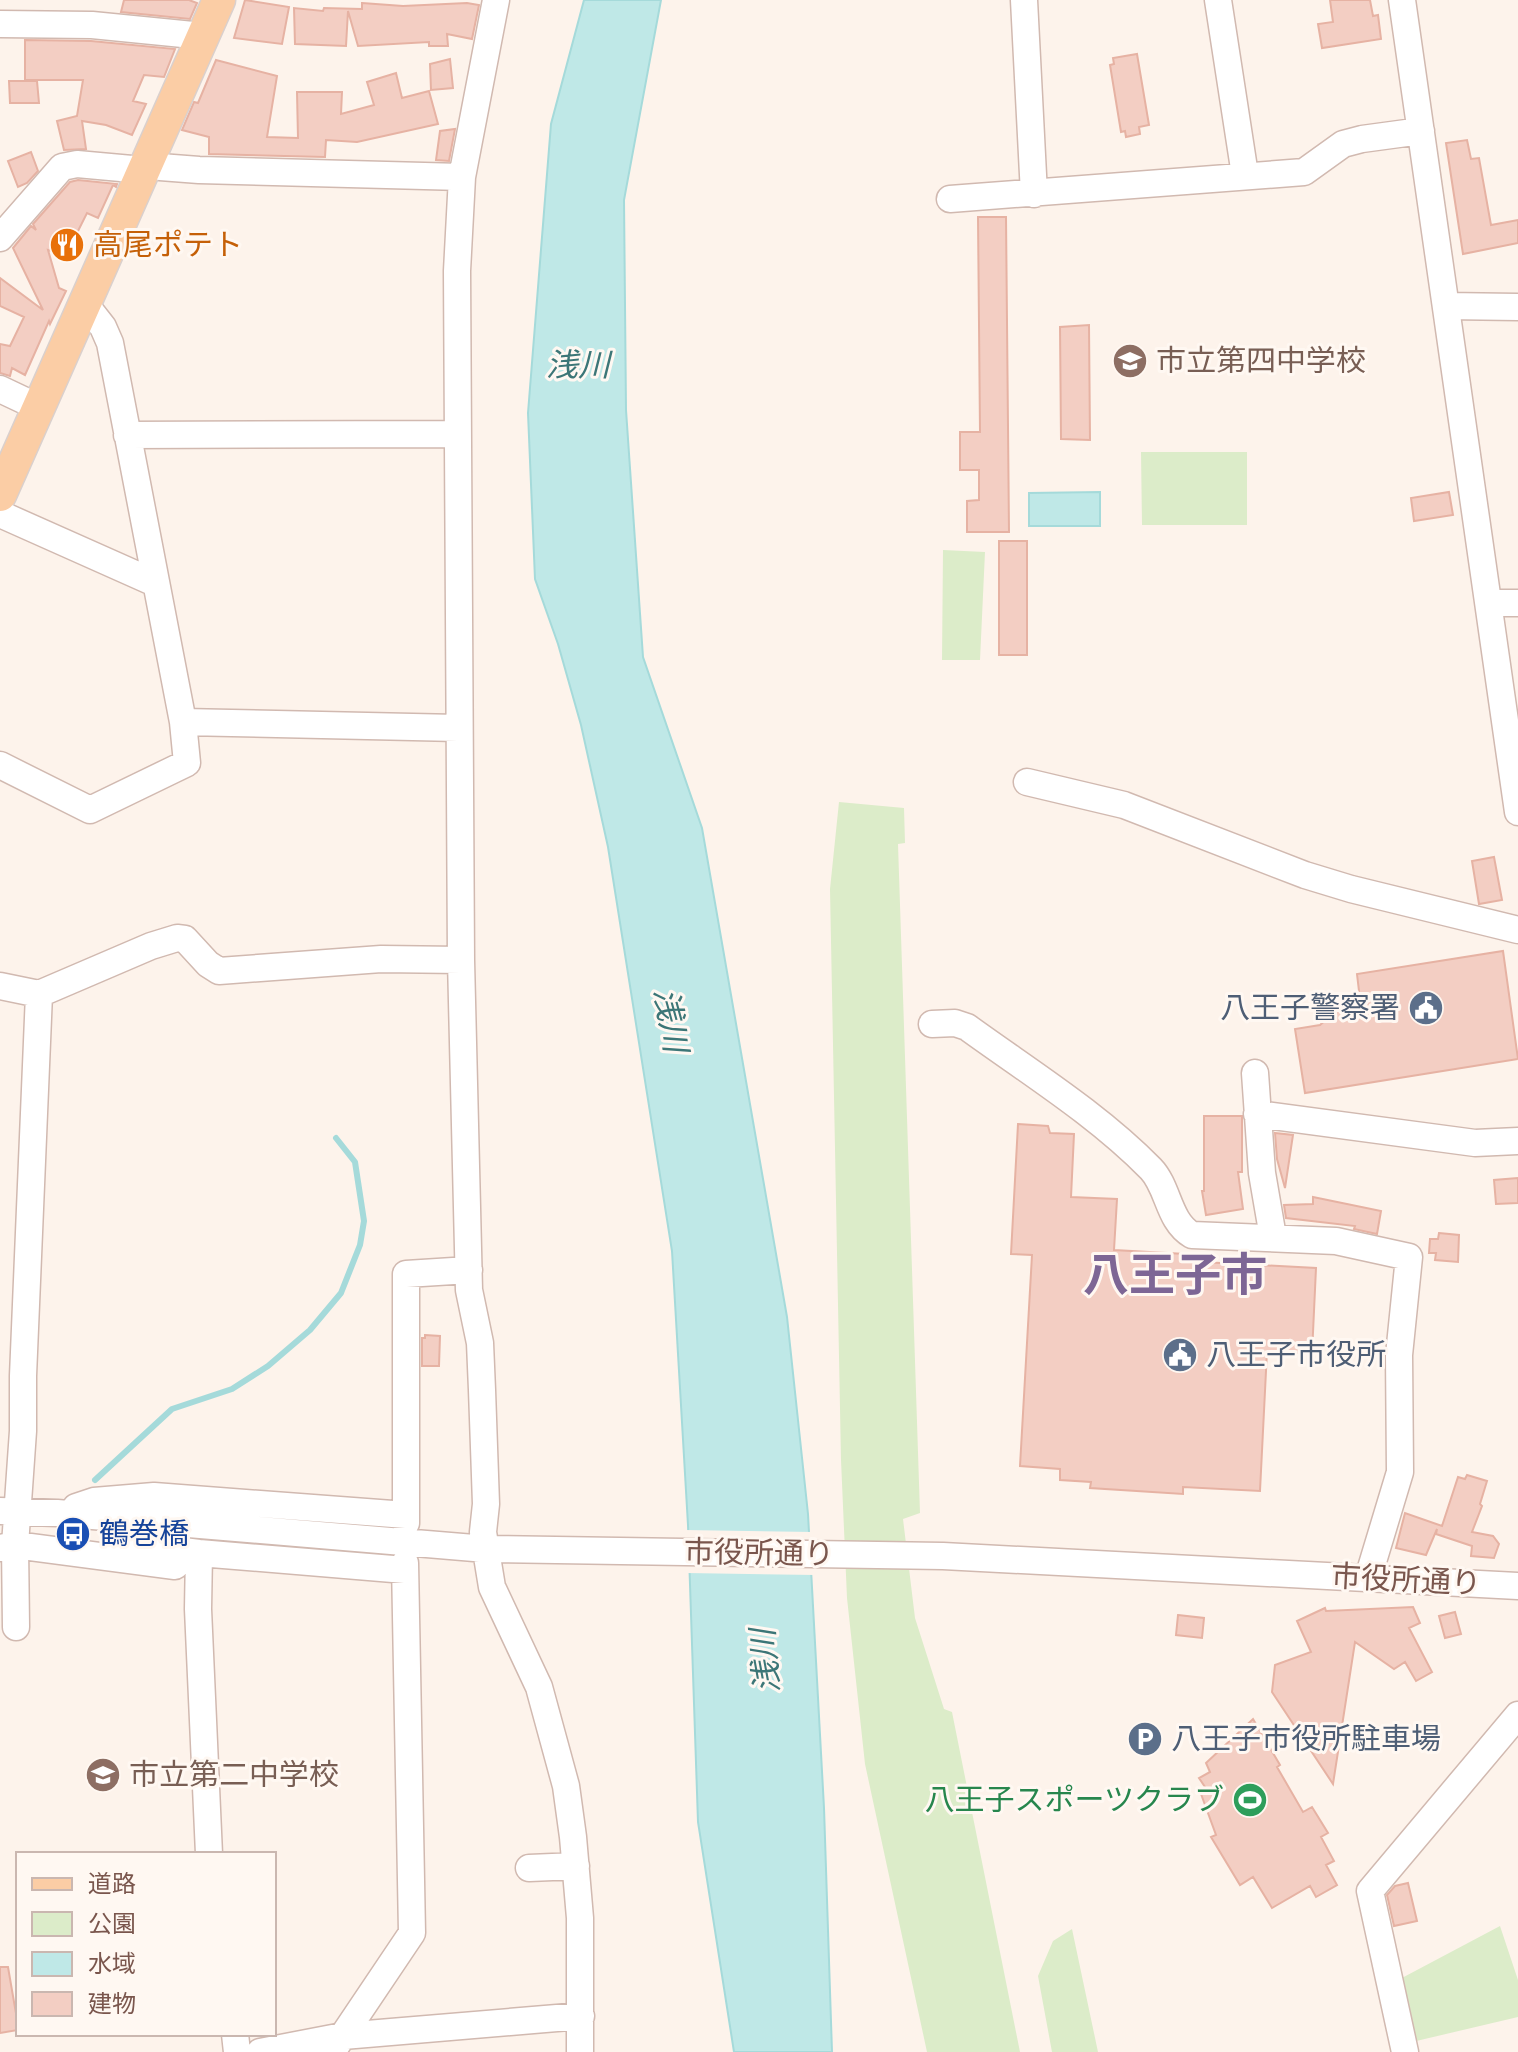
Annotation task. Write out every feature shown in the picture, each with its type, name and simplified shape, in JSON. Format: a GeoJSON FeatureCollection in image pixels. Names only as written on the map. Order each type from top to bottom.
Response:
{"type":"FeatureCollection","features":[{"type":"Feature","properties":{"kind":"main road"},"geometry":{"type":"LineString","coordinates":[[0,495],[219,0]]}},
{"type":"Feature","properties":{"kind":"street"},"geometry":{"type":"LineString","coordinates":[[496,0],[462,177],[457,271],[458,728],[469,1270],[481,1366],[486,1504],[483,1532],[490,1549],[492,1587],[532,1669],[566,1786],[580,1918],[580,2052]]}},
{"type":"Feature","properties":{"kind":"street"},"geometry":{"type":"LineString","coordinates":[[1024,0],[1034,194]]}},
{"type":"Feature","properties":{"kind":"street"},"geometry":{"type":"LineString","coordinates":[[1218,0],[1245,175]]}},
{"type":"Feature","properties":{"kind":"street"},"geometry":{"type":"LineString","coordinates":[[1402,0],[1518,812]]}},
{"type":"Feature","properties":{"kind":"street"},"geometry":{"type":"LineString","coordinates":[[0,24],[47,12],[92,25],[203,36]]}},
{"type":"Feature","properties":{"kind":"street"},"geometry":{"type":"LineString","coordinates":[[950,199],[1304,172],[1343,144],[1421,131]]}},
{"type":"Feature","properties":{"kind":"street"},"geometry":{"type":"LineString","coordinates":[[0,238],[62,167],[77,164],[462,177]]}},
{"type":"Feature","properties":{"kind":"street"},"geometry":{"type":"LineString","coordinates":[[0,765],[90,810],[187,763],[183,722],[110,343],[103,327],[85,304]]}},
{"type":"Feature","properties":{"kind":"street"},"geometry":{"type":"LineString","coordinates":[[1446,306],[1518,307]]}},
{"type":"Feature","properties":{"kind":"street"},"geometry":{"type":"LineString","coordinates":[[0,389],[38,407]]}},
{"type":"Feature","properties":{"kind":"street"},"geometry":{"type":"LineString","coordinates":[[127,435],[457,434]]}},
{"type":"Feature","properties":{"kind":"street"},"geometry":{"type":"LineString","coordinates":[[0,514],[155,583]]}},
{"type":"Feature","properties":{"kind":"street"},"geometry":{"type":"LineString","coordinates":[[1489,603],[1518,603]]}},
{"type":"Feature","properties":{"kind":"street"},"geometry":{"type":"LineString","coordinates":[[183,722],[458,728]]}},
{"type":"Feature","properties":{"kind":"street"},"geometry":{"type":"LineString","coordinates":[[1027,782],[1124,805],[1305,875],[1351,889],[1518,930]]}},
{"type":"Feature","properties":{"kind":"street"},"geometry":{"type":"LineString","coordinates":[[0,986],[39,994],[177,938],[185,939],[208,964],[219,971],[381,959],[461,960]]}},
{"type":"Feature","properties":{"kind":"street"},"geometry":{"type":"LineString","coordinates":[[16,1627],[8,1546],[39,994]]}},
{"type":"Feature","properties":{"kind":"street"},"geometry":{"type":"LineString","coordinates":[[932,1024],[955,1023],[967,1027],[1104,1127],[1153,1171],[1180,1228],[1192,1235],[1336,1241],[1409,1257],[1399,1355],[1400,1472],[1368,1578]]}},
{"type":"Feature","properties":{"kind":"street"},"geometry":{"type":"LineString","coordinates":[[1255,1073],[1262,1173],[1273,1237]]}},
{"type":"Feature","properties":{"kind":"street"},"geometry":{"type":"LineString","coordinates":[[1257,1114],[1475,1143],[1518,1141]]}},
{"type":"Feature","properties":{"kind":"street"},"geometry":{"type":"LineString","coordinates":[[57,1513],[94,1501],[154,1496],[406,1519],[406,1274],[469,1270]]}},
{"type":"Feature","properties":{"kind":"street","name":"市役所通り"},"geometry":{"type":"LineString","coordinates":[[10,1512],[57,1513],[490,1549],[943,1556],[1518,1586]]}},
{"type":"Feature","properties":{"kind":"street"},"geometry":{"type":"LineString","coordinates":[[116,1519],[143,1543],[199,1561]]}},
{"type":"Feature","properties":{"kind":"street"},"geometry":{"type":"LineString","coordinates":[[8,1546],[199,1561],[405,1567],[412,1933],[337,2044]]}},
{"type":"Feature","properties":{"kind":"street"},"geometry":{"type":"LineString","coordinates":[[199,1561],[209,1852]]}},
{"type":"Feature","properties":{"kind":"street"},"geometry":{"type":"LineString","coordinates":[[1405,2052],[1370,1891],[1379,1871],[1518,1715]]}},
{"type":"Feature","properties":{"kind":"street"},"geometry":{"type":"LineString","coordinates":[[529,1868],[576,1866]]}},
{"type":"Feature","properties":{"kind":"street"},"geometry":{"type":"LineString","coordinates":[[260,2052],[337,2044],[432,2040],[581,2016]]}},
{"type":"Feature","properties":{"kind":"green space"},"geometry":{"type":"Polygon","coordinates":[[[1141,452],[1247,452],[1247,525],[1142,525],[1141,452]]]}},
{"type":"Feature","properties":{"kind":"green space"},"geometry":{"type":"Polygon","coordinates":[[[943,550],[985,552],[980,660],[942,660],[943,550]]]}},
{"type":"Feature","properties":{"kind":"green space"},"geometry":{"type":"Polygon","coordinates":[[[839,802],[904,808],[905,843],[898,844],[920,1513],[903,1519],[915,1618],[944,1709],[952,1712],[1020,2052],[927,2052],[865,1764],[847,1598],[841,1460],[830,889],[839,802]]]}},
{"type":"Feature","properties":{"kind":"green space"},"geometry":{"type":"Polygon","coordinates":[[[1500,1926],[1518,1980],[1518,2017],[1412,2042],[1400,1979],[1500,1926]]]}},
{"type":"Feature","properties":{"kind":"green space"},"geometry":{"type":"Polygon","coordinates":[[[1072,1929],[1098,2052],[1052,2052],[1038,1976],[1053,1941],[1072,1929]]]}},
{"type":"Feature","properties":{"kind":"water","name":"浅川"},"geometry":{"type":"Polygon","coordinates":[[[584,0],[661,0],[624,200],[626,410],[643,657],[702,828],[787,1317],[808,1514],[824,1808],[832,2052],[734,2052],[698,1822],[688,1525],[672,1251],[608,847],[581,725],[558,644],[535,579],[528,413],[551,124],[584,0]]]}},
{"type":"Feature","properties":{"kind":"water"},"geometry":{"type":"Polygon","coordinates":[[[1100,492],[1100,526],[1029,526],[1029,493],[1100,492]]]}},
{"type":"Feature","properties":{"kind":"pier"},"geometry":{"type":"Polygon","coordinates":[[[684,1530],[813,1532],[816,1575],[686,1573],[684,1530]]]}},
{"type":"Feature","properties":{"kind":"building"},"geometry":{"type":"Polygon","coordinates":[[[124,0],[189,0],[197,3],[190,19],[121,12],[124,0]]]}},
{"type":"Feature","properties":{"kind":"building"},"geometry":{"type":"Polygon","coordinates":[[[245,0],[289,7],[282,44],[234,38],[245,0]]]}},
{"type":"Feature","properties":{"kind":"building"},"geometry":{"type":"Polygon","coordinates":[[[1330,0],[1370,0],[1373,16],[1378,15],[1381,39],[1322,48],[1318,24],[1333,22],[1330,0]]]}},
{"type":"Feature","properties":{"kind":"building"},"geometry":{"type":"Polygon","coordinates":[[[362,3],[479,5],[472,39],[447,34],[448,46],[429,46],[429,42],[358,46],[348,11],[346,46],[295,44],[294,8],[323,11],[324,8],[362,9],[362,3]]]}},
{"type":"Feature","properties":{"kind":"building"},"geometry":{"type":"Polygon","coordinates":[[[25,40],[91,41],[175,49],[164,77],[144,75],[133,101],[146,104],[132,135],[106,125],[82,121],[86,149],[64,150],[57,121],[77,116],[83,80],[25,80],[25,40]]]}},
{"type":"Feature","properties":{"kind":"building"},"geometry":{"type":"Polygon","coordinates":[[[1137,54],[1149,125],[1139,127],[1140,134],[1126,137],[1125,131],[1121,132],[1110,65],[1114,64],[1113,58],[1137,54]]]}},
{"type":"Feature","properties":{"kind":"building"},"geometry":{"type":"Polygon","coordinates":[[[450,59],[453,88],[431,90],[430,64],[450,59]]]}},
{"type":"Feature","properties":{"kind":"building"},"geometry":{"type":"Polygon","coordinates":[[[216,60],[277,76],[267,137],[298,138],[297,92],[342,92],[341,114],[374,105],[367,82],[396,73],[402,98],[429,91],[438,124],[357,142],[326,140],[325,157],[209,154],[209,137],[182,130],[194,102],[198,103],[216,60]]]}},
{"type":"Feature","properties":{"kind":"building"},"geometry":{"type":"Polygon","coordinates":[[[9,81],[37,81],[39,103],[10,103],[9,81]]]}},
{"type":"Feature","properties":{"kind":"building"},"geometry":{"type":"Polygon","coordinates":[[[455,129],[449,161],[436,160],[440,131],[455,129]]]}},
{"type":"Feature","properties":{"kind":"building"},"geometry":{"type":"Polygon","coordinates":[[[1467,140],[1471,159],[1479,158],[1491,225],[1518,220],[1518,243],[1463,254],[1446,143],[1467,140]]]}},
{"type":"Feature","properties":{"kind":"building"},"geometry":{"type":"Polygon","coordinates":[[[31,152],[38,171],[27,183],[18,187],[8,161],[31,152]]]}},
{"type":"Feature","properties":{"kind":"building"},"geometry":{"type":"Polygon","coordinates":[[[70,182],[117,184],[116,187],[113,185],[98,218],[87,213],[66,255],[48,250],[59,288],[66,291],[25,375],[12,368],[10,376],[0,373],[0,344],[10,346],[24,317],[0,306],[0,278],[43,310],[13,248],[31,226],[36,230],[33,224],[70,182]]]}},
{"type":"Feature","properties":{"kind":"building"},"geometry":{"type":"Polygon","coordinates":[[[978,217],[1006,217],[1009,532],[967,532],[967,501],[979,500],[979,470],[960,470],[960,432],[980,432],[978,217]]]}},
{"type":"Feature","properties":{"kind":"building"},"geometry":{"type":"Polygon","coordinates":[[[1089,325],[1090,440],[1061,439],[1060,327],[1089,325]]]}},
{"type":"Feature","properties":{"kind":"building"},"geometry":{"type":"Polygon","coordinates":[[[1449,492],[1453,515],[1414,521],[1411,498],[1449,492]]]}},
{"type":"Feature","properties":{"kind":"building"},"geometry":{"type":"Polygon","coordinates":[[[999,541],[1027,541],[1027,655],[999,655],[999,541]]]}},
{"type":"Feature","properties":{"kind":"building"},"geometry":{"type":"Polygon","coordinates":[[[1494,857],[1502,900],[1479,904],[1472,861],[1494,857]]]}},
{"type":"Feature","properties":{"kind":"building","name":"八王子警察署"},"geometry":{"type":"Polygon","coordinates":[[[1503,951],[1518,1059],[1305,1093],[1295,1029],[1320,1025],[1359,991],[1357,974],[1503,951]]]}},
{"type":"Feature","properties":{"kind":"building"},"geometry":{"type":"Polygon","coordinates":[[[1204,1116],[1242,1116],[1242,1172],[1238,1172],[1243,1209],[1206,1215],[1202,1191],[1204,1116]]]}},
{"type":"Feature","properties":{"kind":"building"},"geometry":{"type":"Polygon","coordinates":[[[1018,1124],[1048,1126],[1050,1133],[1074,1134],[1071,1197],[1117,1199],[1114,1250],[1203,1255],[1202,1262],[1316,1268],[1312,1354],[1267,1351],[1260,1491],[1183,1487],[1183,1494],[1090,1488],[1091,1482],[1060,1480],[1060,1469],[1020,1466],[1032,1255],[1011,1254],[1018,1124]]]}},
{"type":"Feature","properties":{"kind":"building"},"geometry":{"type":"Polygon","coordinates":[[[1275,1133],[1293,1135],[1285,1188],[1277,1159],[1275,1133]]]}},
{"type":"Feature","properties":{"kind":"building"},"geometry":{"type":"Polygon","coordinates":[[[1518,1178],[1518,1203],[1496,1204],[1494,1180],[1518,1178]]]}},
{"type":"Feature","properties":{"kind":"building"},"geometry":{"type":"Polygon","coordinates":[[[1313,1197],[1381,1211],[1377,1234],[1354,1229],[1355,1226],[1286,1218],[1284,1205],[1313,1204],[1313,1197]]]}},
{"type":"Feature","properties":{"kind":"building"},"geometry":{"type":"Polygon","coordinates":[[[1439,1233],[1459,1235],[1458,1262],[1435,1260],[1436,1253],[1429,1253],[1430,1239],[1438,1239],[1439,1233]]]}},
{"type":"Feature","properties":{"kind":"building"},"geometry":{"type":"Polygon","coordinates":[[[425,1335],[440,1336],[439,1366],[422,1366],[422,1338],[425,1335]]]}},
{"type":"Feature","properties":{"kind":"building"},"geometry":{"type":"Polygon","coordinates":[[[1467,1475],[1487,1481],[1472,1532],[1493,1536],[1499,1544],[1494,1558],[1471,1556],[1472,1546],[1436,1534],[1437,1529],[1426,1555],[1396,1548],[1405,1513],[1442,1526],[1458,1477],[1465,1479],[1467,1475]]]}},
{"type":"Feature","properties":{"kind":"building"},"geometry":{"type":"Polygon","coordinates":[[[1413,1607],[1420,1623],[1409,1628],[1432,1672],[1416,1681],[1405,1662],[1394,1669],[1355,1642],[1333,1784],[1272,1692],[1275,1665],[1311,1652],[1297,1621],[1325,1608],[1326,1611],[1413,1607]]]}},
{"type":"Feature","properties":{"kind":"building"},"geometry":{"type":"Polygon","coordinates":[[[1455,1612],[1461,1634],[1445,1638],[1439,1616],[1455,1612]]]}},
{"type":"Feature","properties":{"kind":"building"},"geometry":{"type":"Polygon","coordinates":[[[1178,1615],[1204,1618],[1202,1638],[1176,1635],[1178,1615]]]}},
{"type":"Feature","properties":{"kind":"building","name":"八王子スポーツクラブ"},"geometry":{"type":"Polygon","coordinates":[[[1253,1719],[1303,1812],[1312,1807],[1328,1833],[1321,1837],[1334,1861],[1326,1865],[1337,1885],[1316,1897],[1310,1886],[1272,1908],[1253,1877],[1240,1885],[1211,1837],[1216,1835],[1201,1794],[1207,1790],[1199,1778],[1210,1772],[1206,1763],[1253,1719]]]}},
{"type":"Feature","properties":{"kind":"building"},"geometry":{"type":"Polygon","coordinates":[[[1408,1883],[1417,1921],[1394,1926],[1387,1895],[1395,1886],[1408,1883]]]}},
{"type":"Feature","properties":{"kind":"building"},"geometry":{"type":"Polygon","coordinates":[[[0,1967],[8,1967],[16,2030],[0,2033],[0,1967]]]}},
{"type":"Feature","properties":{"kind":"waterway"},"geometry":{"type":"LineString","coordinates":[[95,1480],[172,1409],[232,1389],[268,1366],[310,1330],[341,1293],[360,1245],[364,1221],[355,1162],[336,1138]]}},
{"type":"Feature","properties":{"kind":"place","name":"高尾ポテト"},"geometry":{"type":"Point","coordinates":[67,245]}},
{"type":"Feature","properties":{"kind":"place","name":"市立第四中学校"},"geometry":{"type":"Point","coordinates":[1130,361]}},
{"type":"Feature","properties":{"kind":"place","name":"八王子警察署"},"geometry":{"type":"Point","coordinates":[1426,1008]}},
{"type":"Feature","properties":{"kind":"place","name":"八王子市役所"},"geometry":{"type":"Point","coordinates":[1180,1355]}},
{"type":"Feature","properties":{"kind":"place","name":"鶴巻橋"},"geometry":{"type":"Point","coordinates":[73,1534]}},
{"type":"Feature","properties":{"kind":"place","name":"八王子市役所駐車場"},"geometry":{"type":"Point","coordinates":[1145,1739]}},
{"type":"Feature","properties":{"kind":"place","name":"市立第二中学校"},"geometry":{"type":"Point","coordinates":[103,1775]}},
{"type":"Feature","properties":{"kind":"place","name":"八王子スポーツクラブ"},"geometry":{"type":"Point","coordinates":[1250,1800]}},
{"type":"Feature","properties":{"kind":"district","name":"八王子市"},"geometry":{"type":"Point","coordinates":[1175,1275]}}]}
